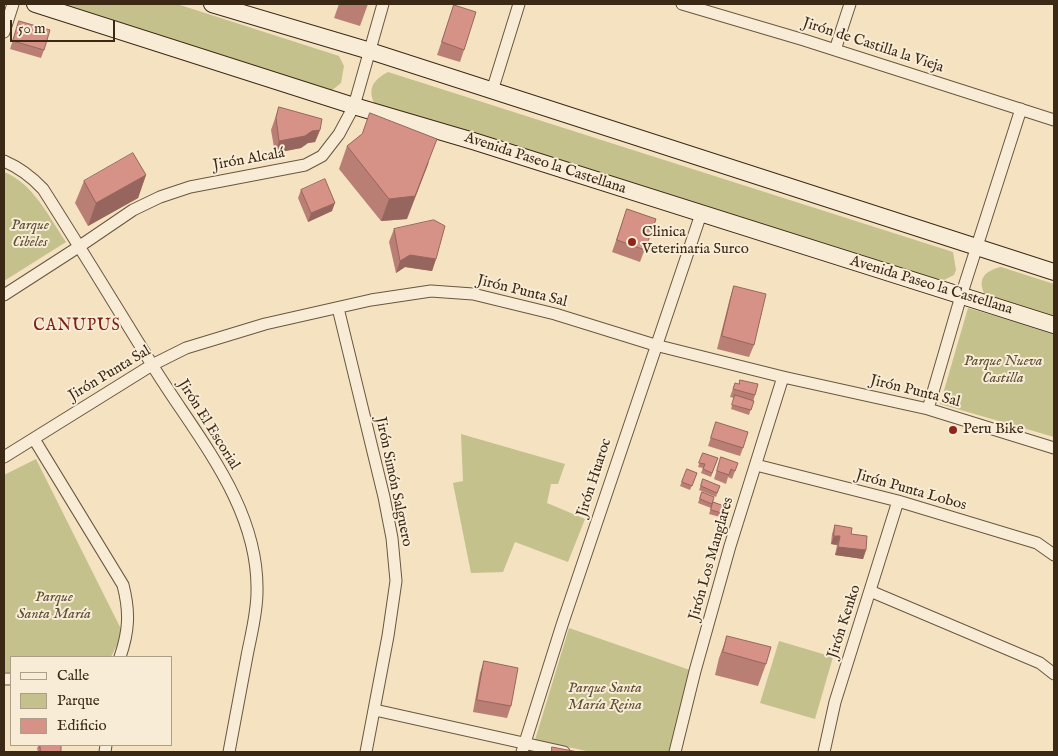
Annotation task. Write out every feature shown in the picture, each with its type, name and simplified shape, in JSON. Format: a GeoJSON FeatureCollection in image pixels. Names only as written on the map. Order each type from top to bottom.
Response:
{"type":"FeatureCollection","features":[{"type":"Feature","properties":{"kind":"main road","name":"Avenida Paseo la Castellana"},"geometry":{"type":"LineString","coordinates":[[35,4],[1054,325]]}},
{"type":"Feature","properties":{"kind":"main road"},"geometry":{"type":"LineString","coordinates":[[212,4],[370,51],[1054,272]]}},
{"type":"Feature","properties":{"kind":"street"},"geometry":{"type":"LineString","coordinates":[[4,32],[13,4]]}},
{"type":"Feature","properties":{"kind":"street","name":"Jirón Alcalá"},"geometry":{"type":"LineString","coordinates":[[4,295],[133,210],[160,197],[198,185],[305,165],[322,156],[339,134],[354,106],[384,4]]}},
{"type":"Feature","properties":{"kind":"street"},"geometry":{"type":"LineString","coordinates":[[492,91],[519,4]]}},
{"type":"Feature","properties":{"kind":"street","name":"Jirón de Castilla la Vieja"},"geometry":{"type":"LineString","coordinates":[[682,4],[835,50],[1054,120]]}},
{"type":"Feature","properties":{"kind":"street"},"geometry":{"type":"LineString","coordinates":[[835,50],[850,4]]}},
{"type":"Feature","properties":{"kind":"street"},"geometry":{"type":"LineString","coordinates":[[928,409],[961,296],[1021,109]]}},
{"type":"Feature","properties":{"kind":"street","name":"Jirón El Escorial"},"geometry":{"type":"LineString","coordinates":[[4,161],[16,166],[44,189],[152,365],[220,470],[243,515],[254,552],[258,592],[229,752]]}},
{"type":"Feature","properties":{"kind":"street","name":"Jirón Huaroc"},"geometry":{"type":"LineString","coordinates":[[523,748],[655,345],[701,214]]}},
{"type":"Feature","properties":{"kind":"street","name":"Jirón Punta Sal"},"geometry":{"type":"LineString","coordinates":[[4,457],[152,365],[186,348],[223,335],[265,324],[371,300],[431,292],[473,294],[555,314],[655,345],[783,377],[928,409],[1054,448]]}},
{"type":"Feature","properties":{"kind":"street","name":"Jirón Simón Salguero"},"geometry":{"type":"LineString","coordinates":[[338,308],[384,497],[392,538],[396,581],[388,636],[366,752]]}},
{"type":"Feature","properties":{"kind":"street","name":"Jirón Los Manglares"},"geometry":{"type":"LineString","coordinates":[[675,752],[695,670],[730,546],[783,377]]}},
{"type":"Feature","properties":{"kind":"street"},"geometry":{"type":"LineString","coordinates":[[34,439],[123,585],[128,607],[128,628],[120,656]]}},
{"type":"Feature","properties":{"kind":"street","name":"Jirón Punta Lobos"},"geometry":{"type":"LineString","coordinates":[[756,466],[898,501],[1037,543],[1054,555]]}},
{"type":"Feature","properties":{"kind":"street","name":"Jirón Kenko"},"geometry":{"type":"LineString","coordinates":[[824,752],[835,702],[898,501]]}},
{"type":"Feature","properties":{"kind":"street"},"geometry":{"type":"LineString","coordinates":[[870,591],[1040,663],[1054,674]]}},
{"type":"Feature","properties":{"kind":"street"},"geometry":{"type":"LineString","coordinates":[[375,710],[523,748],[564,752]]}},
{"type":"Feature","properties":{"kind":"green space"},"geometry":{"type":"Polygon","coordinates":[[[58,4],[177,4],[339,56],[344,66],[341,83],[331,91],[58,4]]]}},
{"type":"Feature","properties":{"kind":"green space"},"geometry":{"type":"Polygon","coordinates":[[[388,72],[953,252],[956,270],[954,275],[940,282],[375,105],[372,94],[373,86],[379,78],[388,72]]]}},
{"type":"Feature","properties":{"kind":"green space","name":"Parque Cibeles"},"geometry":{"type":"Polygon","coordinates":[[[4,172],[24,184],[32,192],[66,242],[4,281],[4,172]]]}},
{"type":"Feature","properties":{"kind":"green space"},"geometry":{"type":"Polygon","coordinates":[[[1001,267],[1054,284],[1054,319],[987,298],[982,287],[983,278],[990,271],[1001,267]]]}},
{"type":"Feature","properties":{"kind":"green space","name":"Parque Nueva Castilla"},"geometry":{"type":"Polygon","coordinates":[[[968,308],[1054,333],[1054,437],[940,404],[968,308]]]}},
{"type":"Feature","properties":{"kind":"green space"},"geometry":{"type":"Polygon","coordinates":[[[461,434],[565,464],[558,484],[551,484],[547,503],[585,519],[568,562],[515,542],[503,572],[471,573],[453,483],[463,481],[461,434]]]}},
{"type":"Feature","properties":{"kind":"green space","name":"Parque Santa María"},"geometry":{"type":"Polygon","coordinates":[[[36,459],[123,633],[112,656],[10,656],[10,672],[4,672],[4,475],[36,459]]]}},
{"type":"Feature","properties":{"kind":"green space","name":"Parque Santa María Reina"},"geometry":{"type":"Polygon","coordinates":[[[569,628],[690,670],[670,752],[591,752],[535,740],[569,628]]]}},
{"type":"Feature","properties":{"kind":"green space"},"geometry":{"type":"Polygon","coordinates":[[[779,641],[833,657],[815,719],[760,703],[779,641]]]}},
{"type":"Feature","properties":{"kind":"building"},"geometry":{"type":"Polygon","coordinates":[[[454,5],[476,12],[464,50],[442,42],[454,5]]]}},
{"type":"Feature","properties":{"kind":"building"},"geometry":{"type":"Polygon","coordinates":[[[19,21],[50,30],[44,50],[13,41],[19,21]]]}},
{"type":"Feature","properties":{"kind":"building"},"geometry":{"type":"Polygon","coordinates":[[[279,107],[322,119],[320,130],[312,131],[305,136],[279,141],[276,118],[279,107]]]}},
{"type":"Feature","properties":{"kind":"building"},"geometry":{"type":"Polygon","coordinates":[[[370,113],[437,139],[415,196],[389,199],[347,146],[362,134],[370,113]]]}},
{"type":"Feature","properties":{"kind":"building"},"geometry":{"type":"Polygon","coordinates":[[[133,153],[146,175],[96,203],[84,181],[133,153]]]}},
{"type":"Feature","properties":{"kind":"building"},"geometry":{"type":"Polygon","coordinates":[[[325,179],[335,203],[311,213],[301,190],[325,179]]]}},
{"type":"Feature","properties":{"kind":"building"},"geometry":{"type":"Polygon","coordinates":[[[627,209],[656,219],[645,250],[617,240],[627,209]]]}},
{"type":"Feature","properties":{"kind":"building"},"geometry":{"type":"Polygon","coordinates":[[[434,220],[445,226],[436,259],[410,255],[400,261],[394,229],[434,220]]]}},
{"type":"Feature","properties":{"kind":"building"},"geometry":{"type":"Polygon","coordinates":[[[734,286],[766,294],[754,345],[722,336],[734,286]]]}},
{"type":"Feature","properties":{"kind":"building"},"geometry":{"type":"Polygon","coordinates":[[[740,380],[758,384],[755,395],[733,389],[735,383],[739,384],[740,380]]]}},
{"type":"Feature","properties":{"kind":"building"},"geometry":{"type":"Polygon","coordinates":[[[735,395],[754,401],[751,410],[732,405],[735,395]]]}},
{"type":"Feature","properties":{"kind":"building"},"geometry":{"type":"Polygon","coordinates":[[[716,422],[748,432],[743,448],[711,438],[716,422]]]}},
{"type":"Feature","properties":{"kind":"building"},"geometry":{"type":"Polygon","coordinates":[[[703,453],[718,458],[712,473],[703,469],[705,464],[699,463],[703,453]]]}},
{"type":"Feature","properties":{"kind":"building"},"geometry":{"type":"Polygon","coordinates":[[[721,457],[738,463],[735,471],[731,469],[729,475],[717,471],[721,457]]]}},
{"type":"Feature","properties":{"kind":"building"},"geometry":{"type":"Polygon","coordinates":[[[687,469],[697,473],[692,486],[682,482],[687,469]]]}},
{"type":"Feature","properties":{"kind":"building"},"geometry":{"type":"Polygon","coordinates":[[[703,479],[720,486],[717,493],[701,486],[703,479]]]}},
{"type":"Feature","properties":{"kind":"building"},"geometry":{"type":"Polygon","coordinates":[[[702,492],[714,497],[712,504],[700,499],[702,492]]]}},
{"type":"Feature","properties":{"kind":"building"},"geometry":{"type":"Polygon","coordinates":[[[713,502],[724,506],[722,513],[711,510],[713,502]]]}},
{"type":"Feature","properties":{"kind":"building"},"geometry":{"type":"Polygon","coordinates":[[[835,525],[852,528],[851,534],[867,536],[866,550],[838,547],[840,536],[834,536],[835,525]]]}},
{"type":"Feature","properties":{"kind":"building"},"geometry":{"type":"Polygon","coordinates":[[[727,636],[771,647],[766,664],[723,652],[727,636]]]}},
{"type":"Feature","properties":{"kind":"building"},"geometry":{"type":"Polygon","coordinates":[[[484,661],[518,668],[511,706],[477,700],[484,661]]]}},
{"type":"Feature","properties":{"kind":"building"},"geometry":{"type":"Polygon","coordinates":[[[40,746],[61,746],[61,752],[41,752],[40,746]]]}},
{"type":"Feature","properties":{"kind":"building"},"geometry":{"type":"Polygon","coordinates":[[[552,747],[578,752],[552,752],[552,747]]]}},
{"type":"Feature","properties":{"kind":"place","name":"Clinica Veterinaria Surco"},"geometry":{"type":"Point","coordinates":[632,242]}},
{"type":"Feature","properties":{"kind":"place","name":"Peru Bike"},"geometry":{"type":"Point","coordinates":[953,430]}},
{"type":"Feature","properties":{"kind":"district","name":"CANUPUS"},"geometry":{"type":"Point","coordinates":[77,327]}}]}
